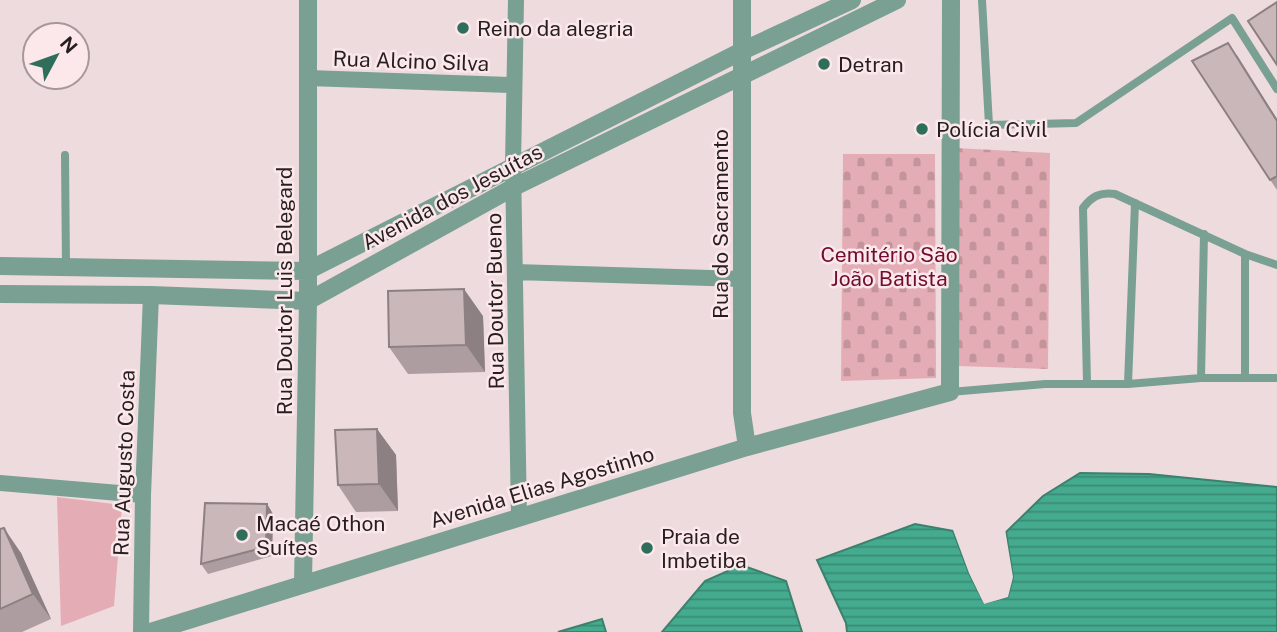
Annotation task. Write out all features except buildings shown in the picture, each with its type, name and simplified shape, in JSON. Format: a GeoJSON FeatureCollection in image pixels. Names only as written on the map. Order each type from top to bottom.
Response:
{"type":"FeatureCollection","features":[{"type":"Feature","properties":{"kind":"street","name":"Rua Doutor Luis Belegard"},"geometry":{"type":"LineString","coordinates":[[303,583],[308,301],[308,0]]}},
{"type":"Feature","properties":{"kind":"street","name":"Rua Doutor Bueno"},"geometry":{"type":"LineString","coordinates":[[516,0],[513,166],[519,518]]}},
{"type":"Feature","properties":{"kind":"street","name":"Rua do Sacramento"},"geometry":{"type":"LineString","coordinates":[[742,0],[742,413],[747,447]]}},
{"type":"Feature","properties":{"kind":"street","name":"Avenida dos Jesuítas"},"geometry":{"type":"LineString","coordinates":[[0,266],[307,271],[742,51],[852,0]]}},
{"type":"Feature","properties":{"kind":"street","name":"Avenida dos Jesuítas"},"geometry":{"type":"LineString","coordinates":[[308,301],[514,187],[897,0]]}},
{"type":"Feature","properties":{"kind":"street"},"geometry":{"type":"LineString","coordinates":[[950,392],[951,0]]}},
{"type":"Feature","properties":{"kind":"street","name":"Rua Alcino Silva"},"geometry":{"type":"LineString","coordinates":[[308,78],[513,85]]}},
{"type":"Feature","properties":{"kind":"street"},"geometry":{"type":"LineString","coordinates":[[515,272],[742,279]]}},
{"type":"Feature","properties":{"kind":"street"},"geometry":{"type":"LineString","coordinates":[[0,294],[151,295],[308,301]]}},
{"type":"Feature","properties":{"kind":"street","name":"Rua Augusto Costa"},"geometry":{"type":"LineString","coordinates":[[141,632],[151,295]]}},
{"type":"Feature","properties":{"kind":"street","name":"Avenida Elias Agostinho"},"geometry":{"type":"LineString","coordinates":[[150,632],[747,447],[950,392]]}},
{"type":"Feature","properties":{"kind":"street"},"geometry":{"type":"LineString","coordinates":[[0,483],[143,495]]}},
{"type":"Feature","properties":{"kind":"lane"},"geometry":{"type":"LineString","coordinates":[[982,0],[989,125],[1076,123],[1232,18],[1277,89]]}},
{"type":"Feature","properties":{"kind":"lane"},"geometry":{"type":"LineString","coordinates":[[65,155],[66,267]]}},
{"type":"Feature","properties":{"kind":"lane"},"geometry":{"type":"LineString","coordinates":[[1087,383],[1083,208],[1090,198],[1103,192],[1115,194],[1245,254],[1277,265]]}},
{"type":"Feature","properties":{"kind":"lane"},"geometry":{"type":"LineString","coordinates":[[1128,383],[1135,203]]}},
{"type":"Feature","properties":{"kind":"lane"},"geometry":{"type":"LineString","coordinates":[[1201,378],[1204,234]]}},
{"type":"Feature","properties":{"kind":"lane"},"geometry":{"type":"LineString","coordinates":[[1245,254],[1245,378]]}},
{"type":"Feature","properties":{"kind":"lane"},"geometry":{"type":"LineString","coordinates":[[950,392],[1201,378],[1277,378]]}},
{"type":"Feature","properties":{"kind":"green space"},"geometry":{"type":"Polygon","coordinates":[[[955,148],[1050,153],[1048,369],[958,366],[955,148]]]}},
{"type":"Feature","properties":{"kind":"green space","name":"Cemitério São João Batista"},"geometry":{"type":"Polygon","coordinates":[[[843,154],[935,154],[936,378],[841,381],[843,154]]]}},
{"type":"Feature","properties":{"kind":"green space"},"geometry":{"type":"Polygon","coordinates":[[[57,497],[122,505],[114,606],[61,626],[57,497]]]}},
{"type":"Feature","properties":{"kind":"shaded area"},"geometry":{"type":"Polygon","coordinates":[[[1080,473],[1149,474],[1277,487],[1277,632],[847,632],[846,623],[817,560],[915,524],[953,531],[984,603],[1008,597],[1013,577],[1006,532],[1043,496],[1080,473]]]}},
{"type":"Feature","properties":{"kind":"shaded area"},"geometry":{"type":"Polygon","coordinates":[[[741,565],[786,581],[802,632],[662,632],[705,581],[741,565]]]}},
{"type":"Feature","properties":{"kind":"shaded area"},"geometry":{"type":"Polygon","coordinates":[[[602,619],[606,632],[558,632],[602,619]]]}},
{"type":"Feature","properties":{"kind":"pier"},"geometry":{"type":"Polygon","coordinates":[[[952,527],[956,530],[986,599],[1005,594],[1009,576],[1003,533],[1005,529],[1013,577],[1008,597],[984,604],[952,527]]]}},
{"type":"Feature","properties":{"kind":"place","name":"Reino da alegria"},"geometry":{"type":"Point","coordinates":[463,28]}},
{"type":"Feature","properties":{"kind":"place","name":"Detran"},"geometry":{"type":"Point","coordinates":[824,64]}},
{"type":"Feature","properties":{"kind":"place","name":"Polícia Civil"},"geometry":{"type":"Point","coordinates":[922,129]}},
{"type":"Feature","properties":{"kind":"place","name":"Macaé Othon Suítes"},"geometry":{"type":"Point","coordinates":[242,535]}},
{"type":"Feature","properties":{"kind":"place","name":"Praia de Imbetiba"},"geometry":{"type":"Point","coordinates":[647,548]}}]}
